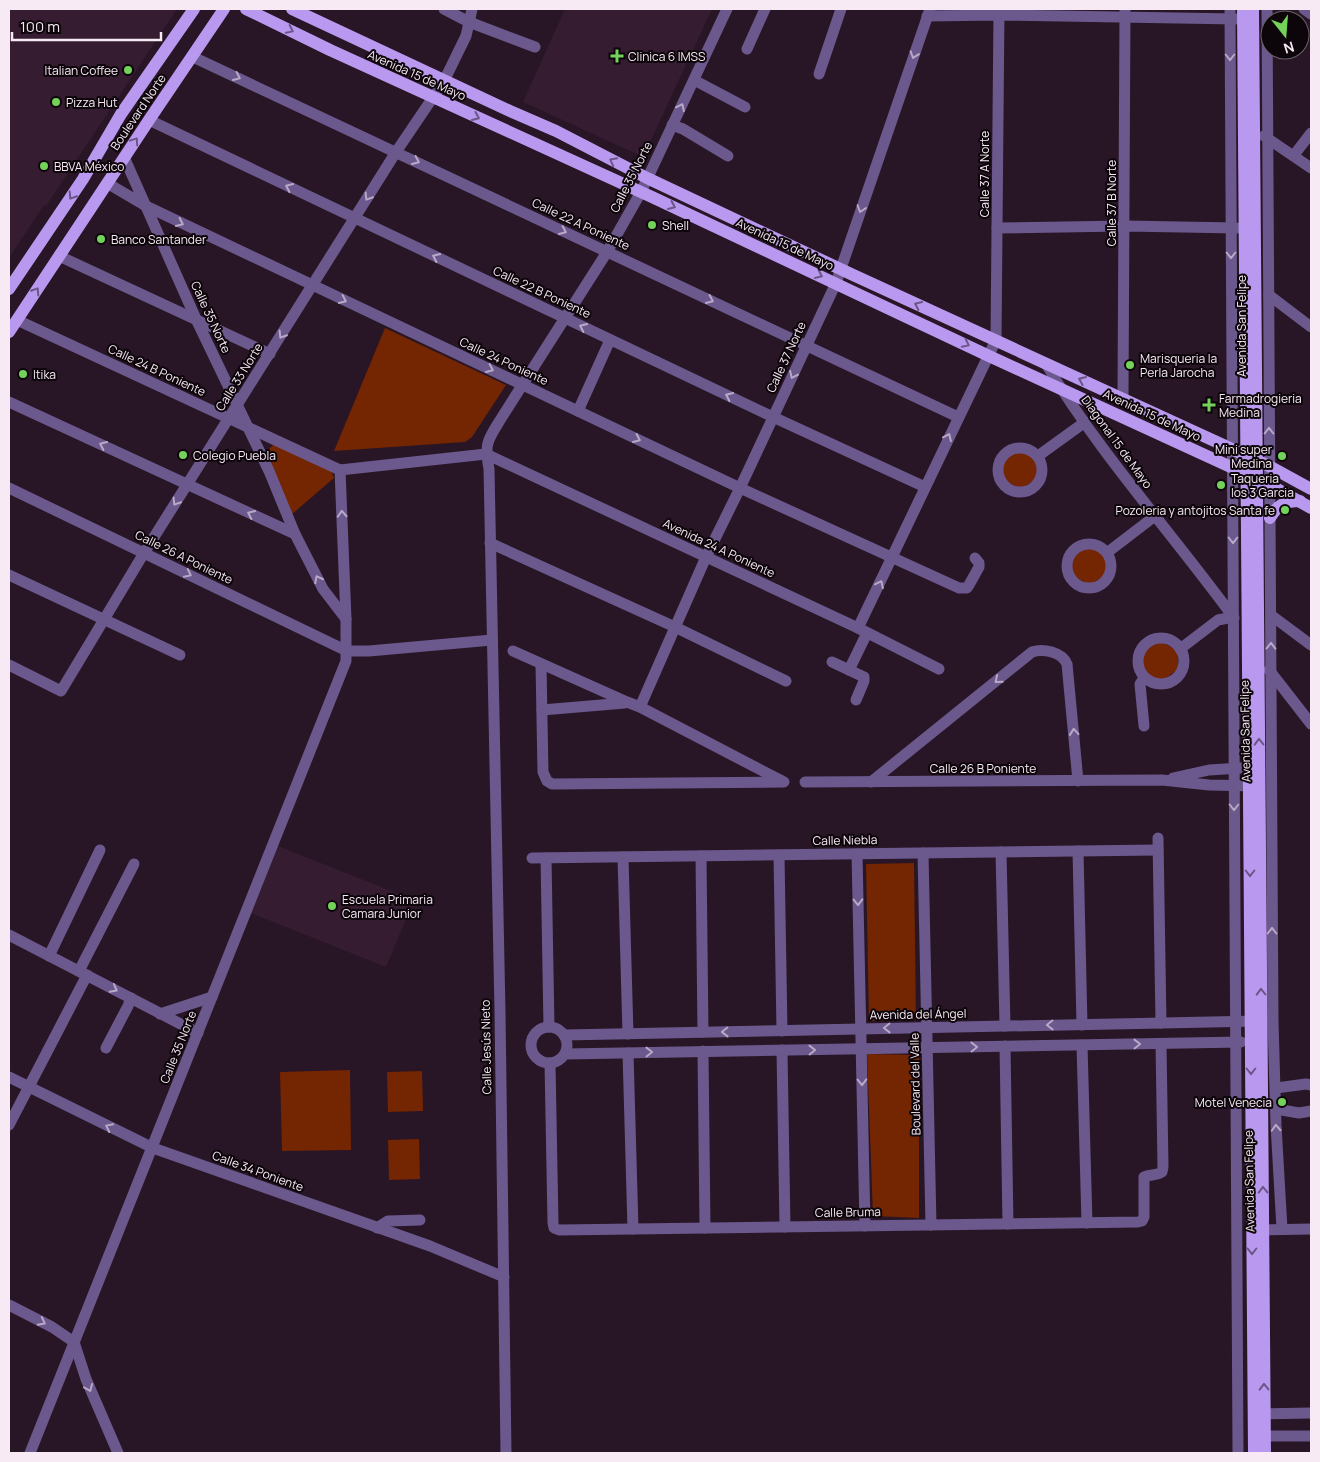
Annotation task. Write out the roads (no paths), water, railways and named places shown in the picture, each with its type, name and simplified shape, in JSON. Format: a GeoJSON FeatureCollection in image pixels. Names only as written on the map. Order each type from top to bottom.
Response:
{"type":"FeatureCollection","features":[{"type":"Feature","properties":{"kind":"main road","name":"Boulevard Norte"},"geometry":{"type":"LineString","coordinates":[[9,289],[83,179],[121,114],[194,9]]}},
{"type":"Feature","properties":{"kind":"main road","name":"Boulevard Norte"},"geometry":{"type":"LineString","coordinates":[[9,332],[148,120],[193,57],[224,9]]}},
{"type":"Feature","properties":{"kind":"main road","name":"Avenida 15 de Mayo"},"geometry":{"type":"LineString","coordinates":[[246,9],[330,50],[836,283],[989,356],[1252,476],[1300,500],[1311,508]]}},
{"type":"Feature","properties":{"kind":"main road","name":"Avenida 15 de Mayo"},"geometry":{"type":"LineString","coordinates":[[292,9],[444,81],[556,131],[647,178],[1232,450],[1251,457],[1311,489]]}},
{"type":"Feature","properties":{"kind":"main road","name":"Avenida San Felipe"},"geometry":{"type":"LineString","coordinates":[[1248,14],[1251,457],[1258,654],[1254,786],[1262,1021],[1262,1096],[1253,1348],[1259,1414]]}},
{"type":"Feature","properties":{"kind":"main road","name":"Avenida San Felipe"},"geometry":{"type":"LineString","coordinates":[[1252,476],[1248,641],[1254,767]]}},
{"type":"Feature","properties":{"kind":"main road"},"geometry":{"type":"LineString","coordinates":[[1270,518],[1280,505],[1300,500]]}},
{"type":"Feature","properties":{"kind":"main road","name":"Avenida San Felipe"},"geometry":{"type":"LineString","coordinates":[[1254,1453],[1259,1436],[1258,1230],[1262,1042]]}},
{"type":"Feature","properties":{"kind":"main road","name":"Avenida San Felipe"},"geometry":{"type":"LineString","coordinates":[[1259,1436],[1265,1453]]}},
{"type":"Feature","properties":{"kind":"street"},"geometry":{"type":"LineString","coordinates":[[444,9],[469,22],[535,47]]}},
{"type":"Feature","properties":{"kind":"street","name":"Calle 33 Norte"},"geometry":{"type":"LineString","coordinates":[[9,665],[61,691],[187,484],[396,152],[444,81],[461,50],[472,9]]}},
{"type":"Feature","properties":{"kind":"street","name":"Calle 35 Norte"},"geometry":{"type":"LineString","coordinates":[[486,454],[490,437],[607,252],[640,192],[727,9]]}},
{"type":"Feature","properties":{"kind":"street"},"geometry":{"type":"LineString","coordinates":[[747,50],[765,9]]}},
{"type":"Feature","properties":{"kind":"street"},"geometry":{"type":"LineString","coordinates":[[819,74],[841,9]]}},
{"type":"Feature","properties":{"kind":"street","name":"Avenida San Felipe"},"geometry":{"type":"LineString","coordinates":[[1262,1021],[1272,616],[1269,466],[1267,9]]}},
{"type":"Feature","properties":{"kind":"street"},"geometry":{"type":"LineString","coordinates":[[1304,9],[1311,14]]}},
{"type":"Feature","properties":{"kind":"street"},"geometry":{"type":"LineString","coordinates":[[928,12],[1248,14]]}},
{"type":"Feature","properties":{"kind":"street","name":"Calle 37 Norte"},"geometry":{"type":"LineString","coordinates":[[640,707],[706,557],[774,418],[842,269],[928,12]]}},
{"type":"Feature","properties":{"kind":"street","name":"Calle 37 A Norte"},"geometry":{"type":"LineString","coordinates":[[996,340],[999,12]]}},
{"type":"Feature","properties":{"kind":"street","name":"Calle 37 B Norte"},"geometry":{"type":"LineString","coordinates":[[1123,398],[1125,13]]}},
{"type":"Feature","properties":{"kind":"street","name":"Avenida San Felipe"},"geometry":{"type":"LineString","coordinates":[[1230,14],[1238,1453]]}},
{"type":"Feature","properties":{"kind":"street","name":"Calle 22 A Poniente"},"geometry":{"type":"LineString","coordinates":[[193,57],[958,416]]}},
{"type":"Feature","properties":{"kind":"street"},"geometry":{"type":"LineString","coordinates":[[694,80],[745,107]]}},
{"type":"Feature","properties":{"kind":"street","name":"Calle 22 B Poniente"},"geometry":{"type":"LineString","coordinates":[[148,120],[774,418],[925,487]]}},
{"type":"Feature","properties":{"kind":"street"},"geometry":{"type":"LineString","coordinates":[[672,125],[728,156]]}},
{"type":"Feature","properties":{"kind":"street"},"geometry":{"type":"LineString","coordinates":[[1248,129],[1269,139],[1311,168]]}},
{"type":"Feature","properties":{"kind":"street"},"geometry":{"type":"LineString","coordinates":[[1294,155],[1311,133]]}},
{"type":"Feature","properties":{"kind":"street","name":"Calle 35 Norte"},"geometry":{"type":"LineString","coordinates":[[124,157],[196,319],[269,471],[295,534],[323,589],[346,619]]}},
{"type":"Feature","properties":{"kind":"street","name":"Calle 24 Poniente"},"geometry":{"type":"LineString","coordinates":[[107,183],[146,206],[740,488],[892,558],[962,588],[969,585],[979,567],[979,563],[975,558]]}},
{"type":"Feature","properties":{"kind":"street"},"geometry":{"type":"LineString","coordinates":[[997,228],[1125,226],[1249,228]]}},
{"type":"Feature","properties":{"kind":"street"},"geometry":{"type":"LineString","coordinates":[[59,256],[270,354]]}},
{"type":"Feature","properties":{"kind":"street"},"geometry":{"type":"LineString","coordinates":[[1269,295],[1311,327]]}},
{"type":"Feature","properties":{"kind":"street","name":"Calle 24 B Poniente"},"geometry":{"type":"LineString","coordinates":[[17,320],[340,470]]}},
{"type":"Feature","properties":{"kind":"street"},"geometry":{"type":"LineString","coordinates":[[578,411],[610,340]]}},
{"type":"Feature","properties":{"kind":"street"},"geometry":{"type":"LineString","coordinates":[[849,670],[862,630],[892,558],[958,416],[996,340]]}},
{"type":"Feature","properties":{"kind":"street","name":"Diagonal 15 de Mayo"},"geometry":{"type":"LineString","coordinates":[[1046,364],[1085,422],[1233,617],[1248,641],[1311,724]]}},
{"type":"Feature","properties":{"kind":"street"},"geometry":{"type":"LineString","coordinates":[[9,402],[295,534]]}},
{"type":"Feature","properties":{"kind":"street"},"geometry":{"type":"LineString","coordinates":[[1038,456],[1085,422]]}},
{"type":"Feature","properties":{"kind":"street"},"geometry":{"type":"LineString","coordinates":[[340,470],[486,454]]}},
{"type":"Feature","properties":{"kind":"street","name":"Calle Jesús Nieto"},"geometry":{"type":"LineString","coordinates":[[486,454],[489,469],[506,1453]]}},
{"type":"Feature","properties":{"kind":"street","name":"Avenida 24 A Poniente"},"geometry":{"type":"LineString","coordinates":[[486,454],[862,630],[939,669]]}},
{"type":"Feature","properties":{"kind":"street","name":"Calle 35 Norte"},"geometry":{"type":"LineString","coordinates":[[30,1453],[342,672],[347,651],[340,470]]}},
{"type":"Feature","properties":{"kind":"street","name":"Calle 26 A Poniente"},"geometry":{"type":"LineString","coordinates":[[9,488],[347,651]]}},
{"type":"Feature","properties":{"kind":"street"},"geometry":{"type":"LineString","coordinates":[[1108,552],[1155,516]]}},
{"type":"Feature","properties":{"kind":"street"},"geometry":{"type":"LineString","coordinates":[[490,543],[675,627],[786,681]]}},
{"type":"Feature","properties":{"kind":"street"},"geometry":{"type":"LineString","coordinates":[[1094,543],[1108,552],[1112,560],[1112,568],[1110,576],[1104,583],[1097,587],[1089,588],[1081,587],[1074,582],[1069,575],[1067,567],[1068,559],[1078,546],[1094,543]]}},
{"type":"Feature","properties":{"kind":"street"},"geometry":{"type":"LineString","coordinates":[[9,574],[180,655]]}},
{"type":"Feature","properties":{"kind":"street"},"geometry":{"type":"LineString","coordinates":[[1272,616],[1311,645]]}},
{"type":"Feature","properties":{"kind":"street"},"geometry":{"type":"LineString","coordinates":[[1180,648],[1218,620],[1233,617]]}},
{"type":"Feature","properties":{"kind":"street"},"geometry":{"type":"LineString","coordinates":[[1157,639],[1166,639],[1174,642],[1180,648],[1183,656],[1183,665],[1181,673],[1175,679],[1168,683],[1160,684],[1144,678],[1138,663],[1139,654],[1149,642],[1157,639]]}},
{"type":"Feature","properties":{"kind":"street"},"geometry":{"type":"LineString","coordinates":[[347,651],[369,651],[492,640]]}},
{"type":"Feature","properties":{"kind":"street"},"geometry":{"type":"LineString","coordinates":[[870,782],[1032,652],[1042,650],[1061,656],[1067,664],[1078,781]]}},
{"type":"Feature","properties":{"kind":"street"},"geometry":{"type":"LineString","coordinates":[[513,651],[640,707],[784,782],[552,784],[547,781],[542,772],[541,664]]}},
{"type":"Feature","properties":{"kind":"street"},"geometry":{"type":"LineString","coordinates":[[832,662],[864,678],[856,700]]}},
{"type":"Feature","properties":{"kind":"street"},"geometry":{"type":"LineString","coordinates":[[1144,678],[1140,684],[1144,726]]}},
{"type":"Feature","properties":{"kind":"street"},"geometry":{"type":"LineString","coordinates":[[542,710],[627,702]]}},
{"type":"Feature","properties":{"kind":"street","name":"Calle 26 B Poniente"},"geometry":{"type":"LineString","coordinates":[[1162,780],[1209,770],[1254,767]]}},
{"type":"Feature","properties":{"kind":"street"},"geometry":{"type":"LineString","coordinates":[[1209,770],[1209,786]]}},
{"type":"Feature","properties":{"kind":"street","name":"Calle 26 B Poniente"},"geometry":{"type":"LineString","coordinates":[[805,782],[1162,780],[1209,786],[1254,786]]}},
{"type":"Feature","properties":{"kind":"street","name":"Calle Niebla"},"geometry":{"type":"LineString","coordinates":[[532,858],[1078,851],[1158,844],[1161,1023]]}},
{"type":"Feature","properties":{"kind":"street"},"geometry":{"type":"LineString","coordinates":[[49,956],[100,850]]}},
{"type":"Feature","properties":{"kind":"street"},"geometry":{"type":"LineString","coordinates":[[1078,851],[1082,1024]]}},
{"type":"Feature","properties":{"kind":"street"},"geometry":{"type":"LineString","coordinates":[[1002,852],[1005,1026]]}},
{"type":"Feature","properties":{"kind":"street","name":"Boulevard del Valle"},"geometry":{"type":"LineString","coordinates":[[923,853],[932,1225]]}},
{"type":"Feature","properties":{"kind":"street"},"geometry":{"type":"LineString","coordinates":[[857,854],[865,1226]]}},
{"type":"Feature","properties":{"kind":"street"},"geometry":{"type":"LineString","coordinates":[[779,855],[782,1030]]}},
{"type":"Feature","properties":{"kind":"street"},"geometry":{"type":"LineString","coordinates":[[701,856],[703,1032]]}},
{"type":"Feature","properties":{"kind":"street"},"geometry":{"type":"LineString","coordinates":[[624,857],[628,1034]]}},
{"type":"Feature","properties":{"kind":"street"},"geometry":{"type":"LineString","coordinates":[[546,858],[549,1027]]}},
{"type":"Feature","properties":{"kind":"street"},"geometry":{"type":"LineString","coordinates":[[9,1125],[134,864]]}},
{"type":"Feature","properties":{"kind":"street"},"geometry":{"type":"LineString","coordinates":[[9,935],[198,1033]]}},
{"type":"Feature","properties":{"kind":"street"},"geometry":{"type":"LineString","coordinates":[[160,1014],[212,997]]}},
{"type":"Feature","properties":{"kind":"street"},"geometry":{"type":"LineString","coordinates":[[106,1048],[131,998]]}},
{"type":"Feature","properties":{"kind":"street","name":"Avenida del Ángel"},"geometry":{"type":"LineString","coordinates":[[564,1035],[1262,1021]]}},
{"type":"Feature","properties":{"kind":"street"},"geometry":{"type":"LineString","coordinates":[[549,1027],[558,1029],[564,1035],[568,1044],[566,1054],[558,1061],[550,1063],[541,1062],[536,1058],[531,1047],[531,1041],[538,1031],[549,1027]]}},
{"type":"Feature","properties":{"kind":"street"},"geometry":{"type":"LineString","coordinates":[[566,1054],[1262,1042]]}},
{"type":"Feature","properties":{"kind":"street","name":"Avenida San Felipe"},"geometry":{"type":"LineString","coordinates":[[1262,1042],[1276,1092],[1282,1230]]}},
{"type":"Feature","properties":{"kind":"street","name":"Calle Bruma"},"geometry":{"type":"LineString","coordinates":[[550,1063],[553,1223],[554,1228],[558,1230],[1138,1222],[1142,1221],[1144,1177],[1159,1174],[1162,1172],[1163,1167],[1161,1044]]}},
{"type":"Feature","properties":{"kind":"street"},"geometry":{"type":"LineString","coordinates":[[1082,1045],[1087,1223]]}},
{"type":"Feature","properties":{"kind":"street"},"geometry":{"type":"LineString","coordinates":[[1005,1046],[1008,1224]]}},
{"type":"Feature","properties":{"kind":"street"},"geometry":{"type":"LineString","coordinates":[[782,1050],[786,1227]]}},
{"type":"Feature","properties":{"kind":"street"},"geometry":{"type":"LineString","coordinates":[[703,1051],[705,1228]]}},
{"type":"Feature","properties":{"kind":"street"},"geometry":{"type":"LineString","coordinates":[[628,1053],[633,1228]]}},
{"type":"Feature","properties":{"kind":"street","name":"Calle 34 Poniente"},"geometry":{"type":"LineString","coordinates":[[9,1077],[152,1148],[430,1246],[504,1276]]}},
{"type":"Feature","properties":{"kind":"street"},"geometry":{"type":"LineString","coordinates":[[1262,1096],[1306,1084],[1311,1085]]}},
{"type":"Feature","properties":{"kind":"street"},"geometry":{"type":"LineString","coordinates":[[1276,1109],[1299,1113],[1311,1111]]}},
{"type":"Feature","properties":{"kind":"street"},"geometry":{"type":"LineString","coordinates":[[377,1228],[388,1221],[420,1220]]}},
{"type":"Feature","properties":{"kind":"street"},"geometry":{"type":"LineString","coordinates":[[1258,1230],[1311,1229]]}},
{"type":"Feature","properties":{"kind":"street"},"geometry":{"type":"LineString","coordinates":[[9,1305],[52,1327],[74,1342],[86,1379],[118,1453]]}},
{"type":"Feature","properties":{"kind":"street"},"geometry":{"type":"LineString","coordinates":[[1237,1348],[1253,1348]]}},
{"type":"Feature","properties":{"kind":"street"},"geometry":{"type":"LineString","coordinates":[[1259,1414],[1311,1413]]}},
{"type":"Feature","properties":{"kind":"street"},"geometry":{"type":"LineString","coordinates":[[1259,1436],[1311,1436]]}},
{"type":"Feature","properties":{"kind":"place","name":"Clinica 6 IMSS"},"geometry":{"type":"Point","coordinates":[617,56]}},
{"type":"Feature","properties":{"kind":"place","name":"Italian Coffee"},"geometry":{"type":"Point","coordinates":[128,70]}},
{"type":"Feature","properties":{"kind":"place","name":"Pizza Hut"},"geometry":{"type":"Point","coordinates":[56,102]}},
{"type":"Feature","properties":{"kind":"place","name":"BBVA México"},"geometry":{"type":"Point","coordinates":[44,166]}},
{"type":"Feature","properties":{"kind":"place","name":"Shell"},"geometry":{"type":"Point","coordinates":[652,225]}},
{"type":"Feature","properties":{"kind":"place","name":"Banco Santander"},"geometry":{"type":"Point","coordinates":[101,239]}},
{"type":"Feature","properties":{"kind":"place","name":"Marisqueria la Perla Jarocha"},"geometry":{"type":"Point","coordinates":[1130,365]}},
{"type":"Feature","properties":{"kind":"place","name":"Itika"},"geometry":{"type":"Point","coordinates":[23,374]}},
{"type":"Feature","properties":{"kind":"place","name":"Farmadrogieria Medina"},"geometry":{"type":"Point","coordinates":[1209,405]}},
{"type":"Feature","properties":{"kind":"place","name":"Colegio Puebla"},"geometry":{"type":"Point","coordinates":[183,455]}},
{"type":"Feature","properties":{"kind":"place","name":"Mini super Medina"},"geometry":{"type":"Point","coordinates":[1282,456]}},
{"type":"Feature","properties":{"kind":"place","name":"Taqueria los 3 Garcia"},"geometry":{"type":"Point","coordinates":[1221,485]}},
{"type":"Feature","properties":{"kind":"place","name":"Pozoleria y antojitos Santa fe"},"geometry":{"type":"Point","coordinates":[1285,510]}},
{"type":"Feature","properties":{"kind":"place","name":"Escuela Primaria Camara Junior"},"geometry":{"type":"Point","coordinates":[332,906]}},
{"type":"Feature","properties":{"kind":"place","name":"Motel Venecia"},"geometry":{"type":"Point","coordinates":[1282,1102]}}]}
